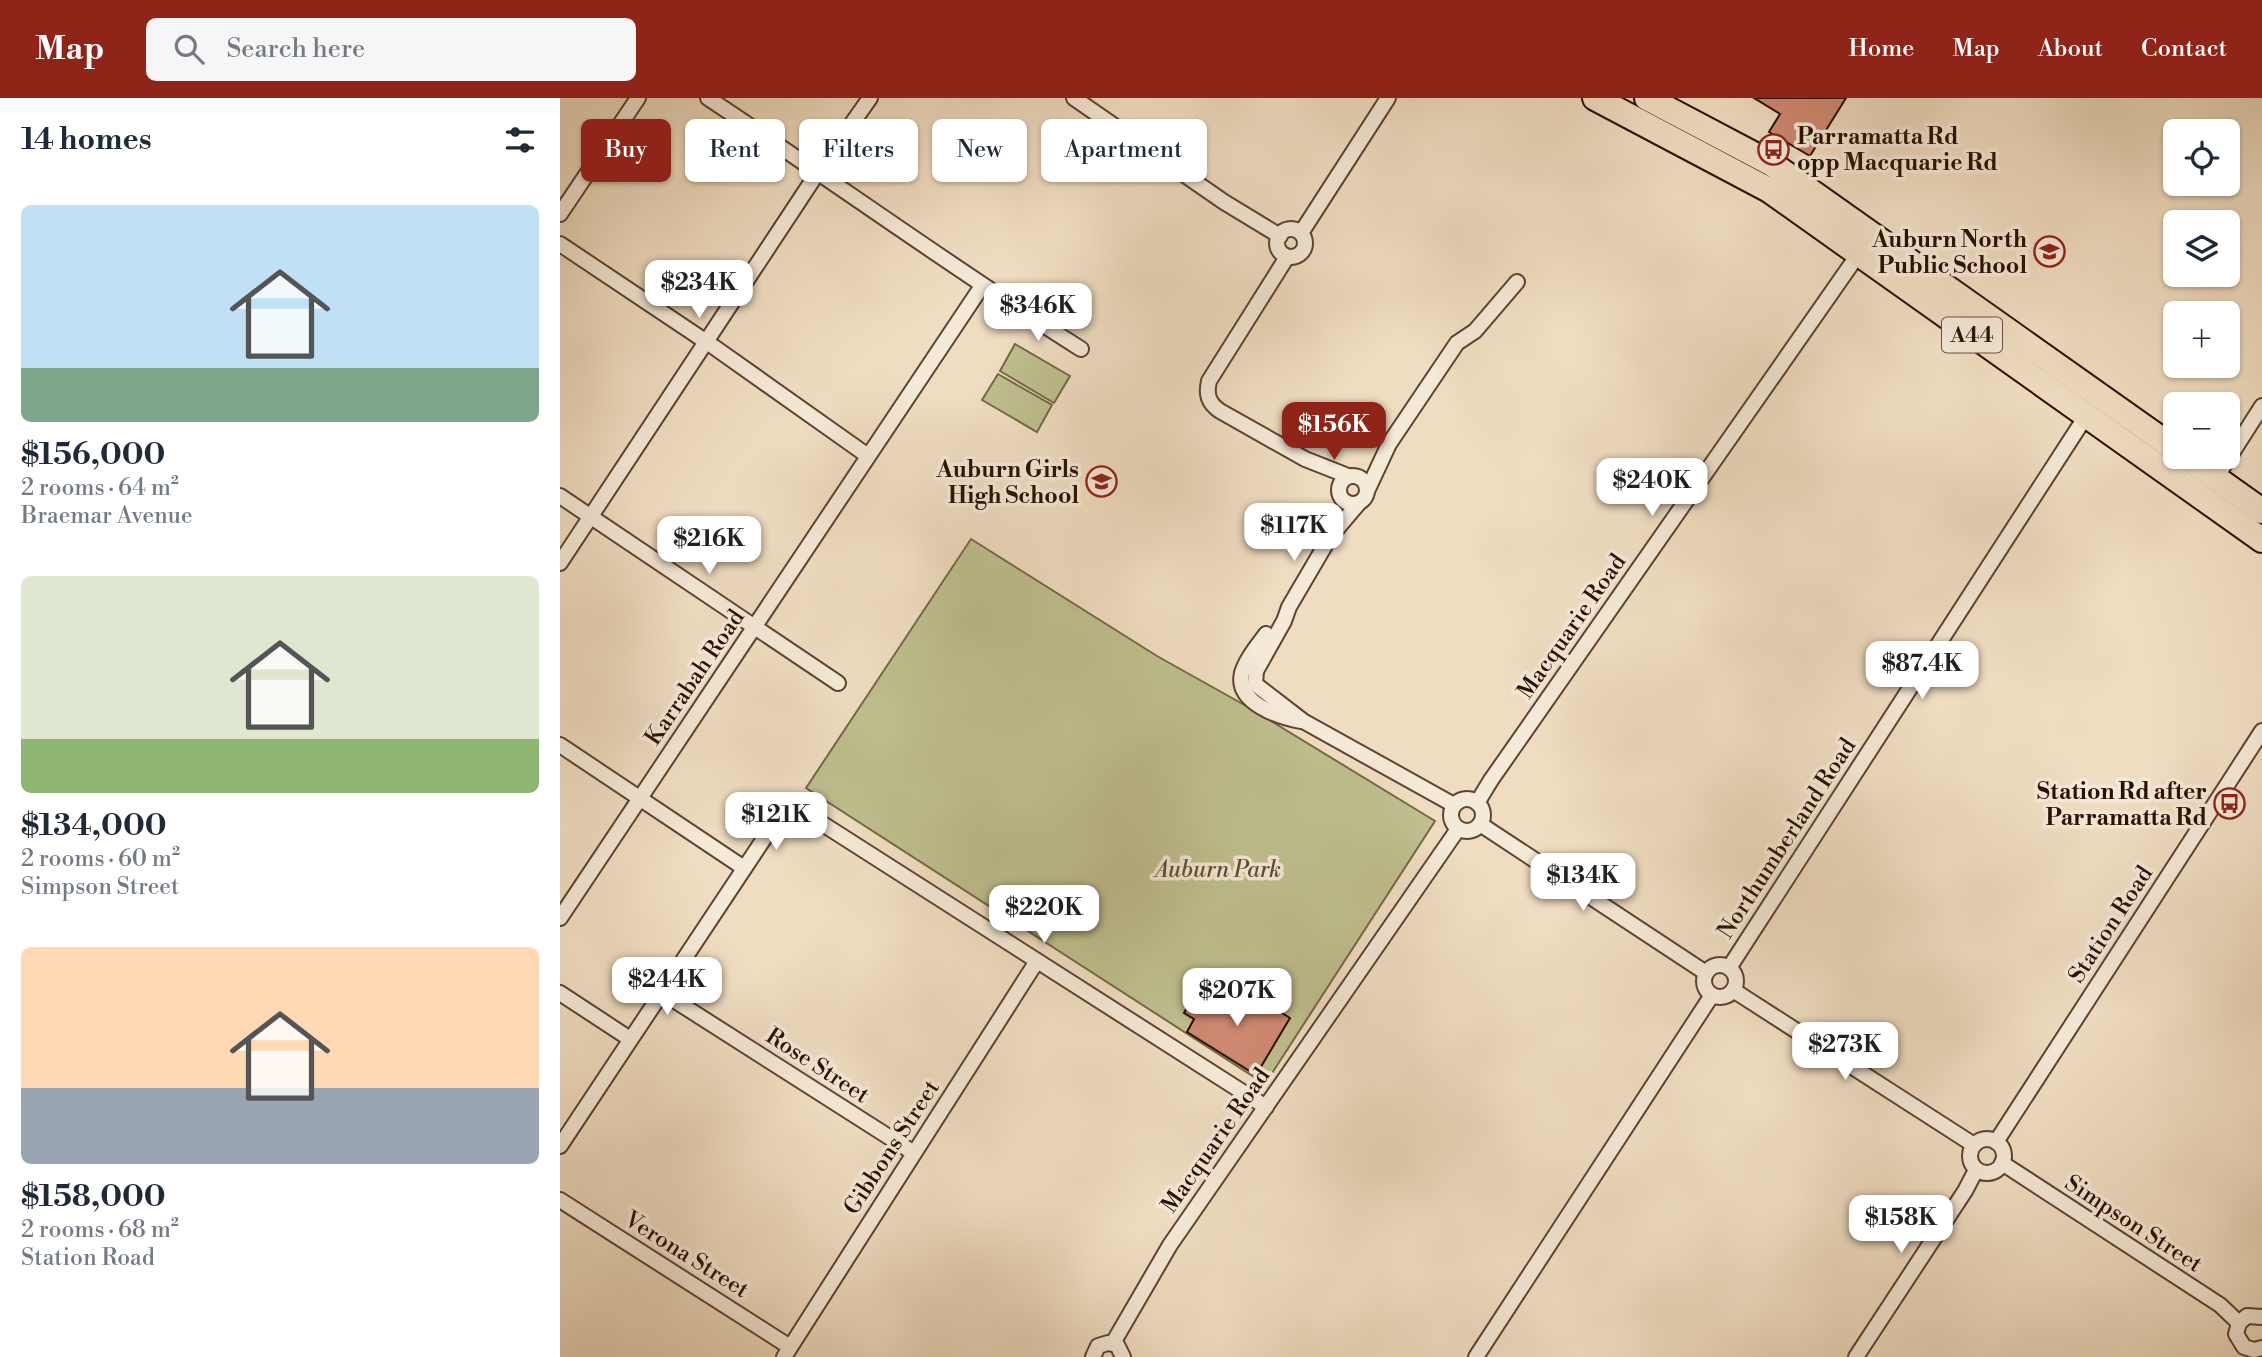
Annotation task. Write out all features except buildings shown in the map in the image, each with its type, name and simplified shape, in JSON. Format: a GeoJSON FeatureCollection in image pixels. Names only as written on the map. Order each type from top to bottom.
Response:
{"type":"FeatureCollection","features":[{"type":"Feature","properties":{"kind":"highway","name":"A44"},"geometry":{"type":"LineString","coordinates":[[1595,98],[1760,185],[1866,245],[2163,441]]}},
{"type":"Feature","properties":{"kind":"highway","name":"A44"},"geometry":{"type":"LineString","coordinates":[[1647,98],[1772,164],[1866,245],[2086,416],[2262,540]]}},
{"type":"Feature","properties":{"kind":"highway"},"geometry":{"type":"LineString","coordinates":[[2203,469],[2262,511]]}},
{"type":"Feature","properties":{"kind":"street"},"geometry":{"type":"LineString","coordinates":[[560,214],[638,98]]}},
{"type":"Feature","properties":{"kind":"street"},"geometry":{"type":"LineString","coordinates":[[708,98],[799,159]]}},
{"type":"Feature","properties":{"kind":"street"},"geometry":{"type":"LineString","coordinates":[[855,119],[870,98]]}},
{"type":"Feature","properties":{"kind":"street"},"geometry":{"type":"LineString","coordinates":[[1073,98],[1224,202],[1280,236]]}},
{"type":"Feature","properties":{"kind":"street"},"geometry":{"type":"LineString","coordinates":[[1301,233],[1388,98]]}},
{"type":"Feature","properties":{"kind":"street"},"geometry":{"type":"LineString","coordinates":[[560,563],[811,182]]}},
{"type":"Feature","properties":{"kind":"street"},"geometry":{"type":"LineString","coordinates":[[832,182],[982,286],[1082,349]]}},
{"type":"Feature","properties":{"kind":"street"},"geometry":{"type":"LineString","coordinates":[[1287,257],[1278,248],[1280,236],[1290,229],[1301,233],[1305,240],[1304,248],[1299,255],[1287,257],[1209,381],[1207,394],[1212,406],[1305,459],[1364,481],[1367,489]]}},
{"type":"Feature","properties":{"kind":"street"},"geometry":{"type":"LineString","coordinates":[[560,244],[705,341],[868,456]]}},
{"type":"Feature","properties":{"kind":"street","name":"Macquarie Road"},"geometry":{"type":"LineString","coordinates":[[1477,803],[1866,245]]}},
{"type":"Feature","properties":{"kind":"street"},"geometry":{"type":"LineString","coordinates":[[1454,805],[1303,721],[1255,684],[1256,671],[1330,537],[1366,498],[1367,489],[1389,444],[1457,343],[1475,331],[1517,282]]}},
{"type":"Feature","properties":{"kind":"street","name":"Karrabah Road"},"geometry":{"type":"LineString","coordinates":[[560,918],[982,286]]}},
{"type":"Feature","properties":{"kind":"street"},"geometry":{"type":"LineString","coordinates":[[2216,478],[2262,406]]}},
{"type":"Feature","properties":{"kind":"street","name":"Northumberland Road"},"geometry":{"type":"LineString","coordinates":[[1729,968],[2086,416]]}},
{"type":"Feature","properties":{"kind":"street"},"geometry":{"type":"LineString","coordinates":[[1330,537],[1341,482],[1352,476],[1389,444]]}},
{"type":"Feature","properties":{"kind":"street"},"geometry":{"type":"LineString","coordinates":[[1305,459],[1349,504],[1358,504]]}},
{"type":"Feature","properties":{"kind":"street"},"geometry":{"type":"LineString","coordinates":[[560,496],[838,683]]}},
{"type":"Feature","properties":{"kind":"street"},"geometry":{"type":"LineString","coordinates":[[1289,607],[1278,615],[1242,674],[1243,689],[1251,699],[1284,718],[1303,721]]}},
{"type":"Feature","properties":{"kind":"street","name":"Station Road"},"geometry":{"type":"LineString","coordinates":[[1996,1142],[2262,731]]}},
{"type":"Feature","properties":{"kind":"street"},"geometry":{"type":"LineString","coordinates":[[560,745],[744,868]]}},
{"type":"Feature","properties":{"kind":"street"},"geometry":{"type":"LineString","coordinates":[[1463,800],[1477,803],[1482,811],[1480,824],[1472,831],[1458,829],[1451,820],[1454,805],[1463,800]]}},
{"type":"Feature","properties":{"kind":"street"},"geometry":{"type":"LineString","coordinates":[[560,1146],[789,801],[799,802],[804,812],[1266,1107]]}},
{"type":"Feature","properties":{"kind":"street"},"geometry":{"type":"LineString","coordinates":[[1480,824],[1706,973]]}},
{"type":"Feature","properties":{"kind":"street","name":"Macquarie Road"},"geometry":{"type":"LineString","coordinates":[[1112,1343],[1170,1245],[1458,829]]}},
{"type":"Feature","properties":{"kind":"street","name":"Gibbons Street"},"geometry":{"type":"LineString","coordinates":[[787,1352],[1037,961]]}},
{"type":"Feature","properties":{"kind":"street"},"geometry":{"type":"LineString","coordinates":[[1719,965],[1729,968],[1736,981],[1733,990],[1726,996],[1712,995],[1704,982],[1706,973],[1719,965]]}},
{"type":"Feature","properties":{"kind":"street"},"geometry":{"type":"LineString","coordinates":[[1733,990],[1974,1145]]}},
{"type":"Feature","properties":{"kind":"street"},"geometry":{"type":"LineString","coordinates":[[560,993],[630,1039]]}},
{"type":"Feature","properties":{"kind":"street","name":"Rose Street"},"geometry":{"type":"LineString","coordinates":[[663,993],[914,1153]]}},
{"type":"Feature","properties":{"kind":"street"},"geometry":{"type":"LineString","coordinates":[[1476,1357],[1712,995]]}},
{"type":"Feature","properties":{"kind":"street"},"geometry":{"type":"LineString","coordinates":[[1856,1357],[1965,1191],[1976,1170],[1970,1155],[1974,1145],[1982,1140],[1996,1142],[2003,1152],[2002,1163],[1994,1171],[1976,1170]]}},
{"type":"Feature","properties":{"kind":"street","name":"Simpson Street"},"geometry":{"type":"LineString","coordinates":[[2002,1163],[2220,1305],[2239,1323]]}},
{"type":"Feature","properties":{"kind":"street","name":"Verona Street"},"geometry":{"type":"LineString","coordinates":[[560,1200],[787,1352]]}},
{"type":"Feature","properties":{"kind":"street"},"geometry":{"type":"LineString","coordinates":[[2262,1317],[2247,1316],[2239,1323],[2238,1339],[2241,1352],[2262,1348]]}},
{"type":"Feature","properties":{"kind":"street"},"geometry":{"type":"LineString","coordinates":[[1093,1357],[1098,1346],[1112,1343],[1120,1348],[1124,1357]]}},
{"type":"Feature","properties":{"kind":"green space"},"geometry":{"type":"Polygon","coordinates":[[[1015,344],[1070,376],[1054,403],[1000,371],[1015,344]]]}},
{"type":"Feature","properties":{"kind":"green space"},"geometry":{"type":"Polygon","coordinates":[[[998,374],[1052,405],[1037,432],[982,400],[998,374]]]}},
{"type":"Feature","properties":{"kind":"green space","name":"Auburn Park"},"geometry":{"type":"Polygon","coordinates":[[[971,539],[1157,656],[1248,707],[1435,821],[1265,1084],[806,788],[971,539]]]}},
{"type":"Feature","properties":{"kind":"place","name":"Parramatta Rd opp Macquarie Rd"},"geometry":{"type":"Point","coordinates":[1774,149]}},
{"type":"Feature","properties":{"kind":"place","name":"Auburn North Public School"},"geometry":{"type":"Point","coordinates":[2050,252]}},
{"type":"Feature","properties":{"kind":"place","name":"Auburn Girls High School"},"geometry":{"type":"Point","coordinates":[1102,482]}},
{"type":"Feature","properties":{"kind":"place","name":"Station Rd after Parramatta Rd"},"geometry":{"type":"Point","coordinates":[2230,804]}}]}
